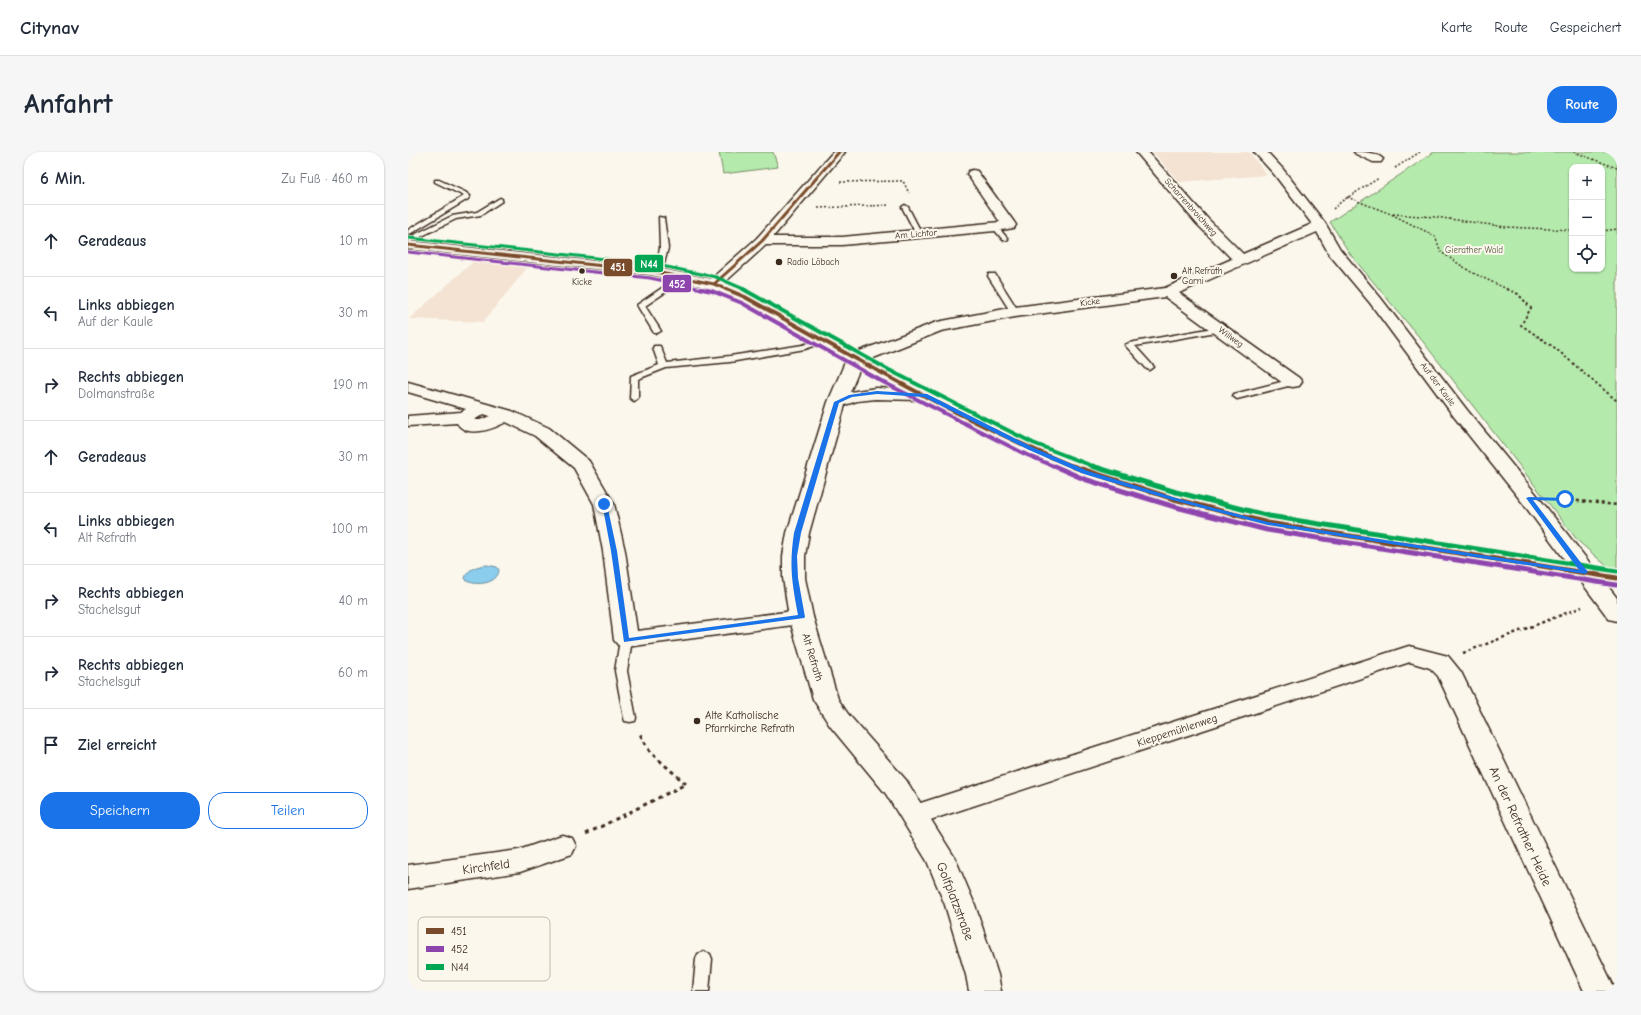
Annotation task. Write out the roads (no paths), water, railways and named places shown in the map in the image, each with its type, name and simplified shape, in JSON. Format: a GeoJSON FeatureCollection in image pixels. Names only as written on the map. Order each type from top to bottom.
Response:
{"type":"FeatureCollection","features":[{"type":"Feature","properties":{"kind":"street"},"geometry":{"type":"LineString","coordinates":[[714,284],[762,241],[839,152]]}},
{"type":"Feature","properties":{"kind":"street","name":"Scharrenbroichweg"},"geometry":{"type":"LineString","coordinates":[[1142,152],[1202,221],[1241,260]]}},
{"type":"Feature","properties":{"kind":"street","name":"Auf der Kaule"},"geometry":{"type":"LineString","coordinates":[[1260,152],[1278,171],[1318,225],[1334,250],[1375,300],[1461,414],[1529,498],[1611,606]]}},
{"type":"Feature","properties":{"kind":"street"},"geometry":{"type":"LineString","coordinates":[[1360,152],[1377,159]]}},
{"type":"Feature","properties":{"kind":"street"},"geometry":{"type":"LineString","coordinates":[[973,174],[1009,225],[996,227]]}},
{"type":"Feature","properties":{"kind":"street","name":"Kicke"},"geometry":{"type":"LineString","coordinates":[[854,359],[938,327],[1015,312],[1168,292],[1318,225]]}},
{"type":"Feature","properties":{"kind":"street","name":"Am Lichtor"},"geometry":{"type":"LineString","coordinates":[[762,241],[826,241],[996,227]]}},
{"type":"Feature","properties":{"kind":"street"},"geometry":{"type":"LineString","coordinates":[[408,245],[651,271],[714,284],[744,297],[823,340],[854,359],[925,395],[1056,460],[1086,472],[1174,499],[1268,524],[1617,578]]}},
{"type":"Feature","properties":{"kind":"street","name":"Willweg"},"geometry":{"type":"LineString","coordinates":[[1168,292],[1293,382]]}},
{"type":"Feature","properties":{"kind":"street","name":"Alt Refrath"},"geometry":{"type":"LineString","coordinates":[[854,359],[837,402],[798,533],[794,556],[794,578],[801,617],[826,699],[839,720],[896,786],[915,815]]}},
{"type":"Feature","properties":{"kind":"street"},"geometry":{"type":"LineString","coordinates":[[408,387],[475,412]]}},
{"type":"Feature","properties":{"kind":"street"},"geometry":{"type":"LineString","coordinates":[[837,402],[851,396],[877,392],[925,395]]}},
{"type":"Feature","properties":{"kind":"street"},"geometry":{"type":"LineString","coordinates":[[408,421],[475,412],[506,415],[542,432],[582,465],[604,504],[614,551],[626,640],[801,617]]}},
{"type":"Feature","properties":{"kind":"street","name":"Kieppemühlenweg"},"geometry":{"type":"LineString","coordinates":[[915,815],[1409,654],[1440,662]]}},
{"type":"Feature","properties":{"kind":"street","name":"An der Refrather Heide"},"geometry":{"type":"LineString","coordinates":[[1440,662],[1449,672],[1600,991]]}},
{"type":"Feature","properties":{"kind":"street","name":"Golfplatzstraße"},"geometry":{"type":"LineString","coordinates":[[915,815],[940,858],[960,905],[982,975],[985,991]]}},
{"type":"Feature","properties":{"kind":"street","name":"Kirchfeld"},"geometry":{"type":"LineString","coordinates":[[408,877],[520,861],[562,846]]}},
{"type":"Feature","properties":{"kind":"lane"},"geometry":{"type":"LineString","coordinates":[[408,233],[466,198],[463,193],[437,181]]}},
{"type":"Feature","properties":{"kind":"lane"},"geometry":{"type":"LineString","coordinates":[[408,241],[454,216],[480,214],[500,200]]}},
{"type":"Feature","properties":{"kind":"lane"},"geometry":{"type":"LineString","coordinates":[[905,207],[919,234]]}},
{"type":"Feature","properties":{"kind":"lane"},"geometry":{"type":"LineString","coordinates":[[651,271],[660,264],[664,248],[660,218]]}},
{"type":"Feature","properties":{"kind":"lane"},"geometry":{"type":"LineString","coordinates":[[996,227],[1005,239]]}},
{"type":"Feature","properties":{"kind":"lane"},"geometry":{"type":"LineString","coordinates":[[992,276],[1015,312]]}},
{"type":"Feature","properties":{"kind":"lane"},"geometry":{"type":"LineString","coordinates":[[657,331],[641,305],[684,277]]}},
{"type":"Feature","properties":{"kind":"lane"},"geometry":{"type":"LineString","coordinates":[[1150,367],[1129,345],[1219,329]]}},
{"type":"Feature","properties":{"kind":"lane"},"geometry":{"type":"LineString","coordinates":[[634,398],[634,378],[664,366],[730,359],[805,347],[823,340]]}},
{"type":"Feature","properties":{"kind":"lane"},"geometry":{"type":"LineString","coordinates":[[657,348],[664,366]]}},
{"type":"Feature","properties":{"kind":"lane"},"geometry":{"type":"LineString","coordinates":[[1237,396],[1293,382]]}},
{"type":"Feature","properties":{"kind":"lane"},"geometry":{"type":"LineString","coordinates":[[626,640],[621,671],[630,718]]}},
{"type":"Feature","properties":{"kind":"lane"},"geometry":{"type":"LineString","coordinates":[[701,991],[704,959]]}},
{"type":"Feature","properties":{"kind":"water"},"geometry":{"type":"Polygon","coordinates":[[[487,565],[497,567],[499,570],[498,575],[495,578],[486,583],[471,583],[467,581],[465,578],[468,572],[477,567],[487,565]]]}},
{"type":"Feature","properties":{"kind":"place","name":"Radio Löbach"},"geometry":{"type":"Point","coordinates":[779,262]}},
{"type":"Feature","properties":{"kind":"place","name":"Kicke"},"geometry":{"type":"Point","coordinates":[582,271]}},
{"type":"Feature","properties":{"kind":"place","name":"Alt Refrath Garni"},"geometry":{"type":"Point","coordinates":[1174,276]}},
{"type":"Feature","properties":{"kind":"place","name":"Alte Katholische Pfarrkirche Refrath"},"geometry":{"type":"Point","coordinates":[697,721]}},
{"type":"Feature","properties":{"kind":"park label","name":"Gierather Wald"},"geometry":{"type":"Point","coordinates":[1474,250]}}]}
